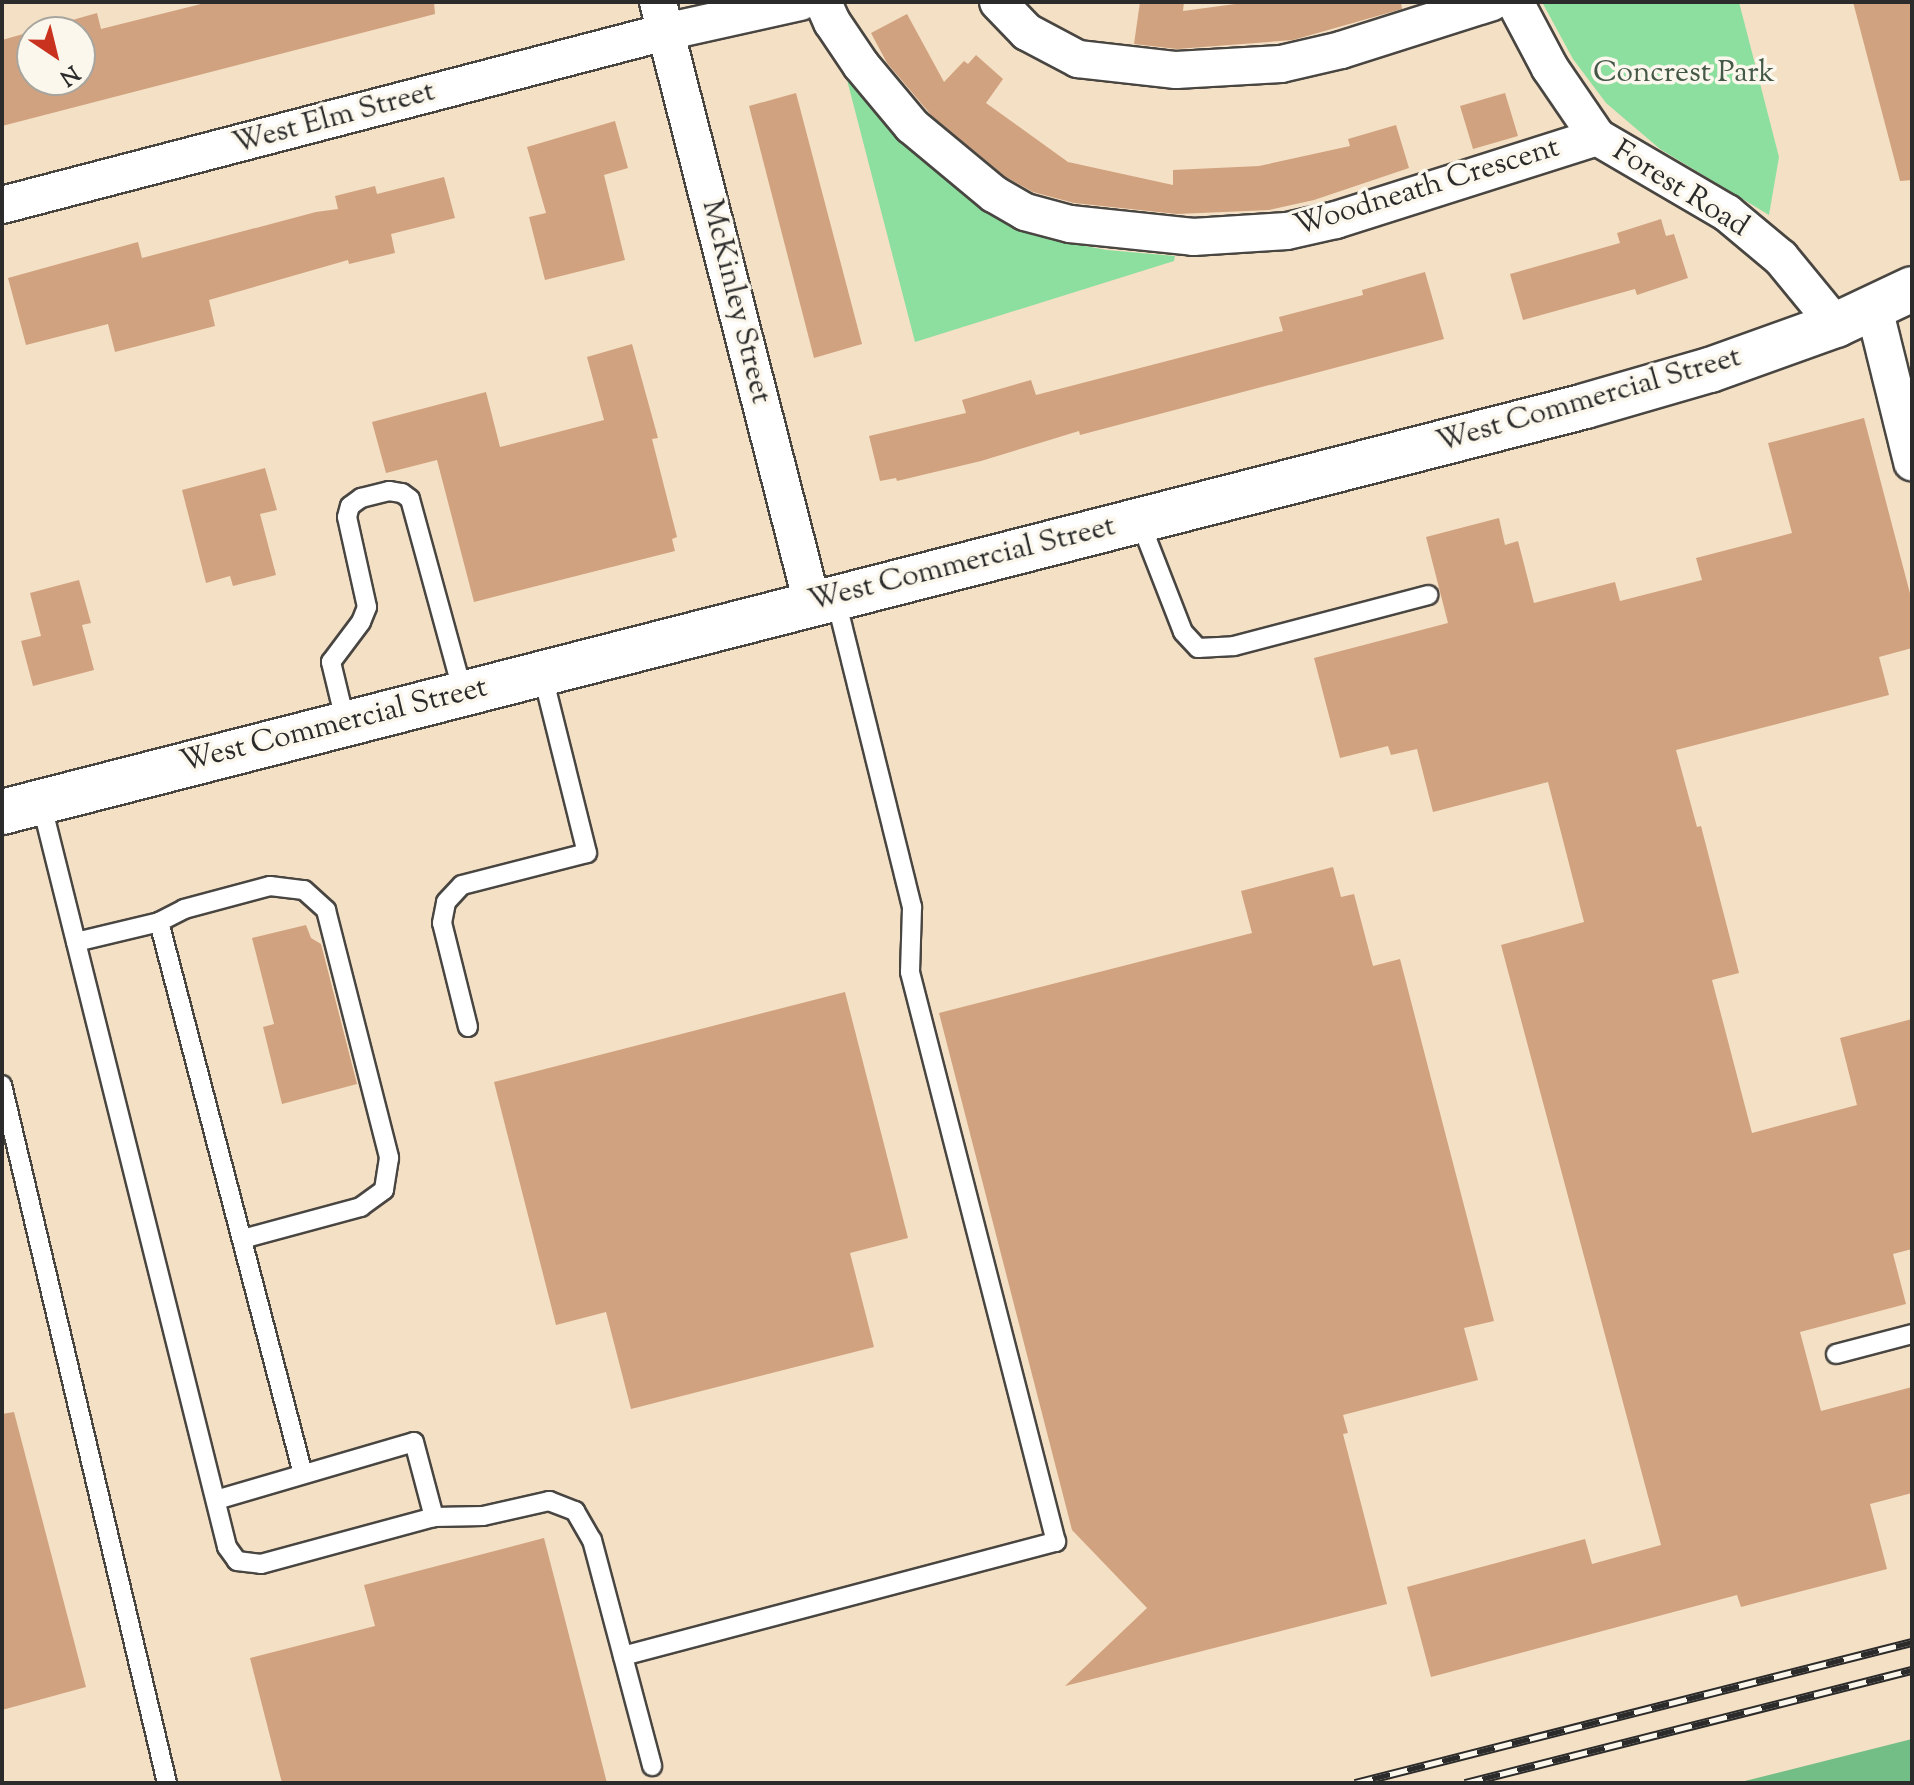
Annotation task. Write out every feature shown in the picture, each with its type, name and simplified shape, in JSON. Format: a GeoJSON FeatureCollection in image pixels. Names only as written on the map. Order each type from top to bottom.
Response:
{"type":"FeatureCollection","features":[{"type":"Feature","properties":{"kind":"main road","name":"West Commercial Street"},"geometry":{"type":"LineString","coordinates":[[22,807],[1585,406],[1710,370],[1874,307]]}},
{"type":"Feature","properties":{"kind":"street","name":"West Elm Street"},"geometry":{"type":"LineString","coordinates":[[2,205],[662,17],[800,2]]}},
{"type":"Feature","properties":{"kind":"street","name":"Woodneath Crescent"},"geometry":{"type":"LineString","coordinates":[[823,2],[832,22],[861,65],[912,126],[994,194],[1025,212],[1070,224],[1193,237],[1287,231],[1336,220],[1597,137]]}},
{"type":"Feature","properties":{"kind":"street"},"geometry":{"type":"LineString","coordinates":[[998,2],[1027,32],[1053,49],[1078,59],[1111,66],[1176,70],[1281,64],[1341,50],[1492,2]]}},
{"type":"Feature","properties":{"kind":"street","name":"Forest Road"},"geometry":{"type":"LineString","coordinates":[[1515,2],[1550,68],[1597,137],[1727,213],[1781,258],[1874,307]]}},
{"type":"Feature","properties":{"kind":"street","name":"McKinley Street"},"geometry":{"type":"LineString","coordinates":[[662,17],[824,600]]}},
{"type":"Feature","properties":{"kind":"street"},"geometry":{"type":"LineString","coordinates":[[1874,307],[1912,462]]}},
{"type":"Feature","properties":{"kind":"lane"},"geometry":{"type":"LineString","coordinates":[[346,724],[331,662],[361,622],[367,607],[347,517],[350,506],[361,498],[389,491],[402,493],[410,499],[463,693]]}},
{"type":"Feature","properties":{"kind":"lane"},"geometry":{"type":"LineString","coordinates":[[1139,519],[1183,632],[1198,648],[1234,646],[1428,595]]}},
{"type":"Feature","properties":{"kind":"lane"},"geometry":{"type":"LineString","coordinates":[[623,1656],[1056,1542],[910,972],[912,907],[824,600]]}},
{"type":"Feature","properties":{"kind":"lane"},"geometry":{"type":"LineString","coordinates":[[468,1027],[442,923],[446,902],[462,885],[587,853],[542,673]]}},
{"type":"Feature","properties":{"kind":"lane"},"geometry":{"type":"LineString","coordinates":[[22,807],[76,942],[227,1547],[237,1561],[261,1564],[434,1517],[483,1516],[549,1501],[575,1511],[592,1540],[652,1766]]}},
{"type":"Feature","properties":{"kind":"lane"},"geometry":{"type":"LineString","coordinates":[[76,942],[159,922],[184,909],[270,886],[304,890],[326,910],[389,1158],[384,1190],[361,1207],[242,1239]]}},
{"type":"Feature","properties":{"kind":"lane"},"geometry":{"type":"LineString","coordinates":[[159,922],[303,1474]]}},
{"type":"Feature","properties":{"kind":"lane"},"geometry":{"type":"LineString","coordinates":[[2,1085],[167,1783]]}},
{"type":"Feature","properties":{"kind":"lane"},"geometry":{"type":"LineString","coordinates":[[1836,1354],[1912,1334]]}},
{"type":"Feature","properties":{"kind":"lane"},"geometry":{"type":"LineString","coordinates":[[216,1500],[414,1442],[434,1517]]}},
{"type":"Feature","properties":{"kind":"green space","name":"Concrest Park"},"geometry":{"type":"Polygon","coordinates":[[[1542,2],[1739,2],[1779,157],[1769,215],[1660,149],[1606,103],[1573,59],[1542,2]]]}},
{"type":"Feature","properties":{"kind":"green space"},"geometry":{"type":"Polygon","coordinates":[[[846,76],[899,134],[981,210],[1011,226],[1052,240],[1107,250],[1175,256],[1174,261],[915,342],[846,76]]]}},
{"type":"Feature","properties":{"kind":"green space"},"geometry":{"type":"Polygon","coordinates":[[[1912,1739],[1912,1783],[1737,1783],[1912,1739]]]}},
{"type":"Feature","properties":{"kind":"building"},"geometry":{"type":"Polygon","coordinates":[[[209,2],[434,2],[435,14],[2,126],[2,40],[16,36],[16,96],[96,96],[96,16],[86,16],[97,13],[101,29],[209,2]]]}},
{"type":"Feature","properties":{"kind":"building"},"geometry":{"type":"Polygon","coordinates":[[[1140,2],[1184,2],[1183,11],[1250,2],[1401,2],[1402,9],[1293,40],[1177,49],[1134,44],[1140,2]]]}},
{"type":"Feature","properties":{"kind":"building"},"geometry":{"type":"Polygon","coordinates":[[[1853,2],[1912,2],[1912,180],[1900,181],[1853,2]]]}},
{"type":"Feature","properties":{"kind":"building"},"geometry":{"type":"Polygon","coordinates":[[[907,14],[944,82],[964,61],[968,64],[976,55],[1003,79],[986,103],[1068,162],[1173,185],[1173,170],[1259,166],[1350,146],[1348,139],[1396,125],[1409,168],[1314,200],[1269,210],[1177,214],[1074,203],[1033,192],[1006,177],[932,116],[887,63],[871,33],[907,14]]]}},
{"type":"Feature","properties":{"kind":"building"},"geometry":{"type":"Polygon","coordinates":[[[796,93],[862,344],[814,358],[749,106],[796,93]]]}},
{"type":"Feature","properties":{"kind":"building"},"geometry":{"type":"Polygon","coordinates":[[[1505,93],[1518,136],[1473,149],[1460,106],[1505,93]]]}},
{"type":"Feature","properties":{"kind":"building"},"geometry":{"type":"Polygon","coordinates":[[[615,121],[628,168],[604,175],[625,260],[545,280],[529,217],[546,213],[527,147],[615,121]]]}},
{"type":"Feature","properties":{"kind":"building"},"geometry":{"type":"Polygon","coordinates":[[[444,177],[455,218],[391,234],[395,253],[349,264],[348,260],[209,300],[215,326],[115,352],[108,324],[26,345],[8,278],[138,242],[142,258],[316,212],[338,209],[335,196],[375,186],[377,194],[444,177]]]}},
{"type":"Feature","properties":{"kind":"building"},"geometry":{"type":"Polygon","coordinates":[[[1661,219],[1666,236],[1674,234],[1688,278],[1637,295],[1635,289],[1523,320],[1510,274],[1620,243],[1617,233],[1661,219]]]}},
{"type":"Feature","properties":{"kind":"building"},"geometry":{"type":"Polygon","coordinates":[[[1425,272],[1444,339],[1080,435],[1079,431],[981,461],[897,481],[896,478],[880,481],[869,436],[966,413],[962,400],[1031,380],[1036,395],[1283,331],[1279,317],[1363,295],[1362,290],[1425,272]]]}},
{"type":"Feature","properties":{"kind":"building"},"geometry":{"type":"Polygon","coordinates":[[[632,344],[658,438],[652,439],[677,537],[672,539],[675,551],[474,602],[437,460],[386,473],[372,422],[486,392],[500,447],[604,420],[587,357],[632,344]]]}},
{"type":"Feature","properties":{"kind":"building"},"geometry":{"type":"Polygon","coordinates":[[[1864,418],[1912,601],[1912,648],[1879,657],[1889,695],[1676,750],[1697,827],[1701,826],[1739,973],[1712,980],[1752,1133],[1857,1105],[1840,1038],[1912,1019],[1912,1249],[1893,1254],[1906,1304],[1800,1332],[1821,1411],[1912,1387],[1912,1493],[1870,1504],[1887,1569],[1741,1607],[1737,1595],[1431,1677],[1407,1587],[1585,1539],[1592,1564],[1661,1545],[1501,945],[1584,922],[1548,782],[1433,812],[1417,749],[1391,755],[1388,746],[1340,758],[1314,658],[1448,623],[1426,537],[1499,518],[1505,545],[1518,541],[1534,603],[1615,582],[1620,601],[1702,580],[1696,558],[1792,533],[1768,443],[1864,418]]]}},
{"type":"Feature","properties":{"kind":"building"},"geometry":{"type":"Polygon","coordinates":[[[265,468],[277,510],[260,514],[276,575],[233,586],[230,576],[206,583],[182,490],[265,468]]]}},
{"type":"Feature","properties":{"kind":"building"},"geometry":{"type":"Polygon","coordinates":[[[79,580],[91,623],[82,625],[94,670],[33,686],[21,641],[41,636],[30,593],[79,580]]]}},
{"type":"Feature","properties":{"kind":"building"},"geometry":{"type":"Polygon","coordinates":[[[1333,867],[1341,897],[1354,894],[1373,966],[1400,959],[1494,1321],[1464,1328],[1478,1380],[1343,1415],[1348,1433],[1343,1434],[1387,1604],[1065,1686],[1147,1608],[1072,1530],[939,1013],[1252,933],[1241,891],[1333,867]]]}},
{"type":"Feature","properties":{"kind":"building"},"geometry":{"type":"Polygon","coordinates":[[[306,925],[311,938],[321,944],[357,1084],[282,1104],[263,1027],[274,1024],[252,938],[306,925]]]}},
{"type":"Feature","properties":{"kind":"building"},"geometry":{"type":"Polygon","coordinates":[[[845,992],[908,1238],[850,1253],[874,1347],[631,1409],[606,1312],[556,1325],[494,1082],[845,992]]]}},
{"type":"Feature","properties":{"kind":"building"},"geometry":{"type":"Polygon","coordinates":[[[14,1412],[86,1687],[2,1710],[2,1414],[14,1412]]]}},
{"type":"Feature","properties":{"kind":"building"},"geometry":{"type":"Polygon","coordinates":[[[544,1538],[607,1783],[282,1783],[250,1658],[375,1626],[364,1585],[544,1538]]]}},
{"type":"Feature","properties":{"kind":"railway"},"geometry":{"type":"LineString","coordinates":[[1355,1783],[1912,1642]]}},
{"type":"Feature","properties":{"kind":"railway"},"geometry":{"type":"LineString","coordinates":[[1465,1783],[1912,1670]]}}]}
